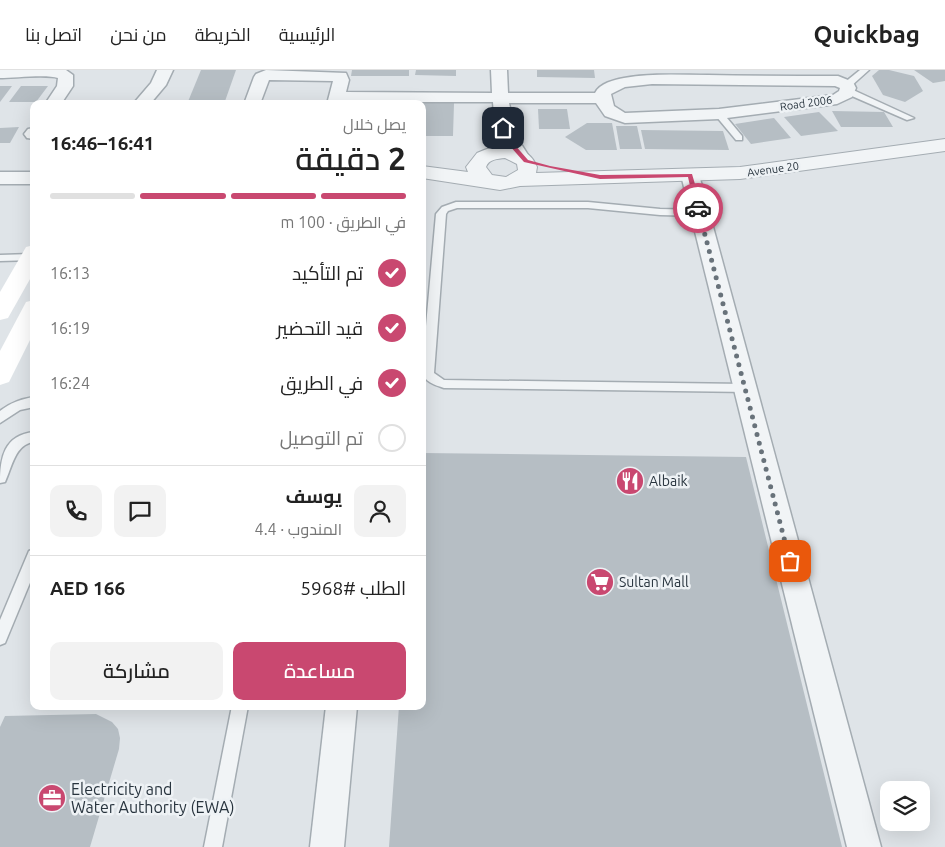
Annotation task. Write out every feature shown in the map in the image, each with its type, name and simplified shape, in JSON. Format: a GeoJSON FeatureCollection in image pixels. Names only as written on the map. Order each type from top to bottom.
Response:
{"type":"FeatureCollection","features":[{"type":"Feature","properties":{"kind":"main road"},"geometry":{"type":"LineString","coordinates":[[0,312],[30,258]]}},
{"type":"Feature","properties":{"kind":"main road"},"geometry":{"type":"LineString","coordinates":[[0,375],[30,316]]}},
{"type":"Feature","properties":{"kind":"street"},"geometry":{"type":"LineString","coordinates":[[0,73],[33,73],[51,70],[65,75],[67,79],[66,84],[56,100]]}},
{"type":"Feature","properties":{"kind":"street"},"geometry":{"type":"LineString","coordinates":[[145,100],[158,85],[165,70]]}},
{"type":"Feature","properties":{"kind":"street"},"geometry":{"type":"LineString","coordinates":[[426,172],[504,184],[520,180],[528,171],[524,159],[507,136],[502,119],[499,70]]}},
{"type":"Feature","properties":{"kind":"street"},"geometry":{"type":"LineString","coordinates":[[253,100],[262,77],[266,75],[340,76],[336,100],[602,98]]}},
{"type":"Feature","properties":{"kind":"street"},"geometry":{"type":"LineString","coordinates":[[708,80],[719,114]]}},
{"type":"Feature","properties":{"kind":"street","name":"Road 2006"},"geometry":{"type":"LineString","coordinates":[[708,80],[832,81],[848,88],[842,97],[831,100],[719,114],[625,118],[614,116],[607,111],[602,98],[603,92],[607,88],[623,82],[708,80]]}},
{"type":"Feature","properties":{"kind":"street"},"geometry":{"type":"LineString","coordinates":[[488,181],[477,172],[476,167],[498,137],[502,119]]}},
{"type":"Feature","properties":{"kind":"street","name":"Avenue 20"},"geometry":{"type":"LineString","coordinates":[[520,180],[740,173],[945,145]]}},
{"type":"Feature","properties":{"kind":"street"},"geometry":{"type":"LineString","coordinates":[[426,172],[444,169],[485,156],[506,152],[524,159]]}},
{"type":"Feature","properties":{"kind":"street","name":"Avenue 20"},"geometry":{"type":"LineString","coordinates":[[524,159],[600,177]]}},
{"type":"Feature","properties":{"kind":"street"},"geometry":{"type":"LineString","coordinates":[[0,168],[30,165]]}},
{"type":"Feature","properties":{"kind":"street"},"geometry":{"type":"LineString","coordinates":[[690,175],[864,847]]}},
{"type":"Feature","properties":{"kind":"street"},"geometry":{"type":"LineString","coordinates":[[0,178],[30,178]]}},
{"type":"Feature","properties":{"kind":"street"},"geometry":{"type":"LineString","coordinates":[[328,847],[342,710]]}},
{"type":"Feature","properties":{"kind":"lane"},"geometry":{"type":"LineString","coordinates":[[865,70],[848,88],[910,118]]}},
{"type":"Feature","properties":{"kind":"lane"},"geometry":{"type":"LineString","coordinates":[[719,114],[739,138]]}},
{"type":"Feature","properties":{"kind":"lane"},"geometry":{"type":"LineString","coordinates":[[700,213],[660,212],[588,205],[456,205],[445,208],[441,214],[428,374],[435,381],[444,384],[745,389]]}},
{"type":"Feature","properties":{"kind":"lane"},"geometry":{"type":"LineString","coordinates":[[0,258],[30,254]]}},
{"type":"Feature","properties":{"kind":"lane"},"geometry":{"type":"LineString","coordinates":[[426,382],[435,381]]}},
{"type":"Feature","properties":{"kind":"lane"},"geometry":{"type":"LineString","coordinates":[[0,418],[10,409],[30,403]]}},
{"type":"Feature","properties":{"kind":"lane"},"geometry":{"type":"LineString","coordinates":[[0,478],[18,441],[30,436]]}},
{"type":"Feature","properties":{"kind":"lane"},"geometry":{"type":"LineString","coordinates":[[0,638],[30,565]]}},
{"type":"Feature","properties":{"kind":"lane"},"geometry":{"type":"LineString","coordinates":[[213,847],[239,710]]}},
{"type":"Feature","properties":{"kind":"building"},"geometry":{"type":"Polygon","coordinates":[[[201,70],[236,70],[225,100],[189,100],[201,70]]]}},
{"type":"Feature","properties":{"kind":"building"},"geometry":{"type":"Polygon","coordinates":[[[352,70],[409,70],[409,76],[351,76],[352,70]]]}},
{"type":"Feature","properties":{"kind":"building"},"geometry":{"type":"Polygon","coordinates":[[[416,70],[456,70],[456,76],[415,75],[416,70]]]}},
{"type":"Feature","properties":{"kind":"building"},"geometry":{"type":"Polygon","coordinates":[[[537,70],[594,70],[595,78],[537,77],[537,70]]]}},
{"type":"Feature","properties":{"kind":"building"},"geometry":{"type":"Polygon","coordinates":[[[879,70],[889,70],[914,76],[923,91],[905,102],[883,95],[872,76],[879,70]]]}},
{"type":"Feature","properties":{"kind":"building"},"geometry":{"type":"Polygon","coordinates":[[[914,70],[945,70],[945,81],[933,83],[914,70]]]}},
{"type":"Feature","properties":{"kind":"building"},"geometry":{"type":"Polygon","coordinates":[[[0,86],[12,86],[0,102],[0,86]]]}},
{"type":"Feature","properties":{"kind":"building"},"geometry":{"type":"Polygon","coordinates":[[[21,86],[48,86],[38,100],[9,102],[21,86]]]}},
{"type":"Feature","properties":{"kind":"building"},"geometry":{"type":"Polygon","coordinates":[[[426,103],[454,103],[453,136],[426,136],[426,103]]]}},
{"type":"Feature","properties":{"kind":"building"},"geometry":{"type":"Polygon","coordinates":[[[538,109],[567,109],[570,129],[539,129],[538,109]]]}},
{"type":"Feature","properties":{"kind":"building"},"geometry":{"type":"Polygon","coordinates":[[[832,111],[884,112],[893,127],[841,127],[832,111]]]}},
{"type":"Feature","properties":{"kind":"building"},"geometry":{"type":"Polygon","coordinates":[[[819,112],[838,131],[801,136],[784,117],[819,112]]]}},
{"type":"Feature","properties":{"kind":"building"},"geometry":{"type":"Polygon","coordinates":[[[774,118],[791,138],[751,144],[735,124],[774,118]]]}},
{"type":"Feature","properties":{"kind":"building"},"geometry":{"type":"Polygon","coordinates":[[[587,123],[612,123],[617,150],[586,150],[565,137],[587,123]]]}},
{"type":"Feature","properties":{"kind":"building"},"geometry":{"type":"Polygon","coordinates":[[[616,126],[637,126],[642,149],[620,149],[616,126]]]}},
{"type":"Feature","properties":{"kind":"building"},"geometry":{"type":"Polygon","coordinates":[[[19,127],[10,143],[0,143],[0,128],[19,127]]]}},
{"type":"Feature","properties":{"kind":"building"},"geometry":{"type":"Polygon","coordinates":[[[641,130],[723,131],[729,150],[645,149],[641,130]]]}},
{"type":"Feature","properties":{"kind":"building","name":"Sultan Mall"},"geometry":{"type":"Polygon","coordinates":[[[426,453],[746,457],[842,847],[389,847],[399,710],[426,710],[426,453]]]}},
{"type":"Feature","properties":{"kind":"building","name":"Electricity and Water Authority (EWA)"},"geometry":{"type":"Polygon","coordinates":[[[96,714],[112,722],[118,729],[120,738],[119,749],[90,847],[0,847],[0,727],[5,716],[96,714]]]}},
{"type":"Feature","properties":{"kind":"way so far"},"geometry":{"type":"LineString","coordinates":[[698,208],[790,561]]}},
{"type":"Feature","properties":{"kind":"place","name":"Albaik"},"geometry":{"type":"Point","coordinates":[630,481]}},
{"type":"Feature","properties":{"kind":"place","name":"Sultan Mall"},"geometry":{"type":"Point","coordinates":[600,582]}},
{"type":"Feature","properties":{"kind":"place","name":"Electricity and Water Authority (EWA)"},"geometry":{"type":"Point","coordinates":[52,798]}},
{"type":"Feature","properties":{"kind":"route"},"geometry":{"type":"LineString","coordinates":[[503,128],[522,158],[526,161],[549,167],[600,177],[690,175],[698,208]]}}]}
